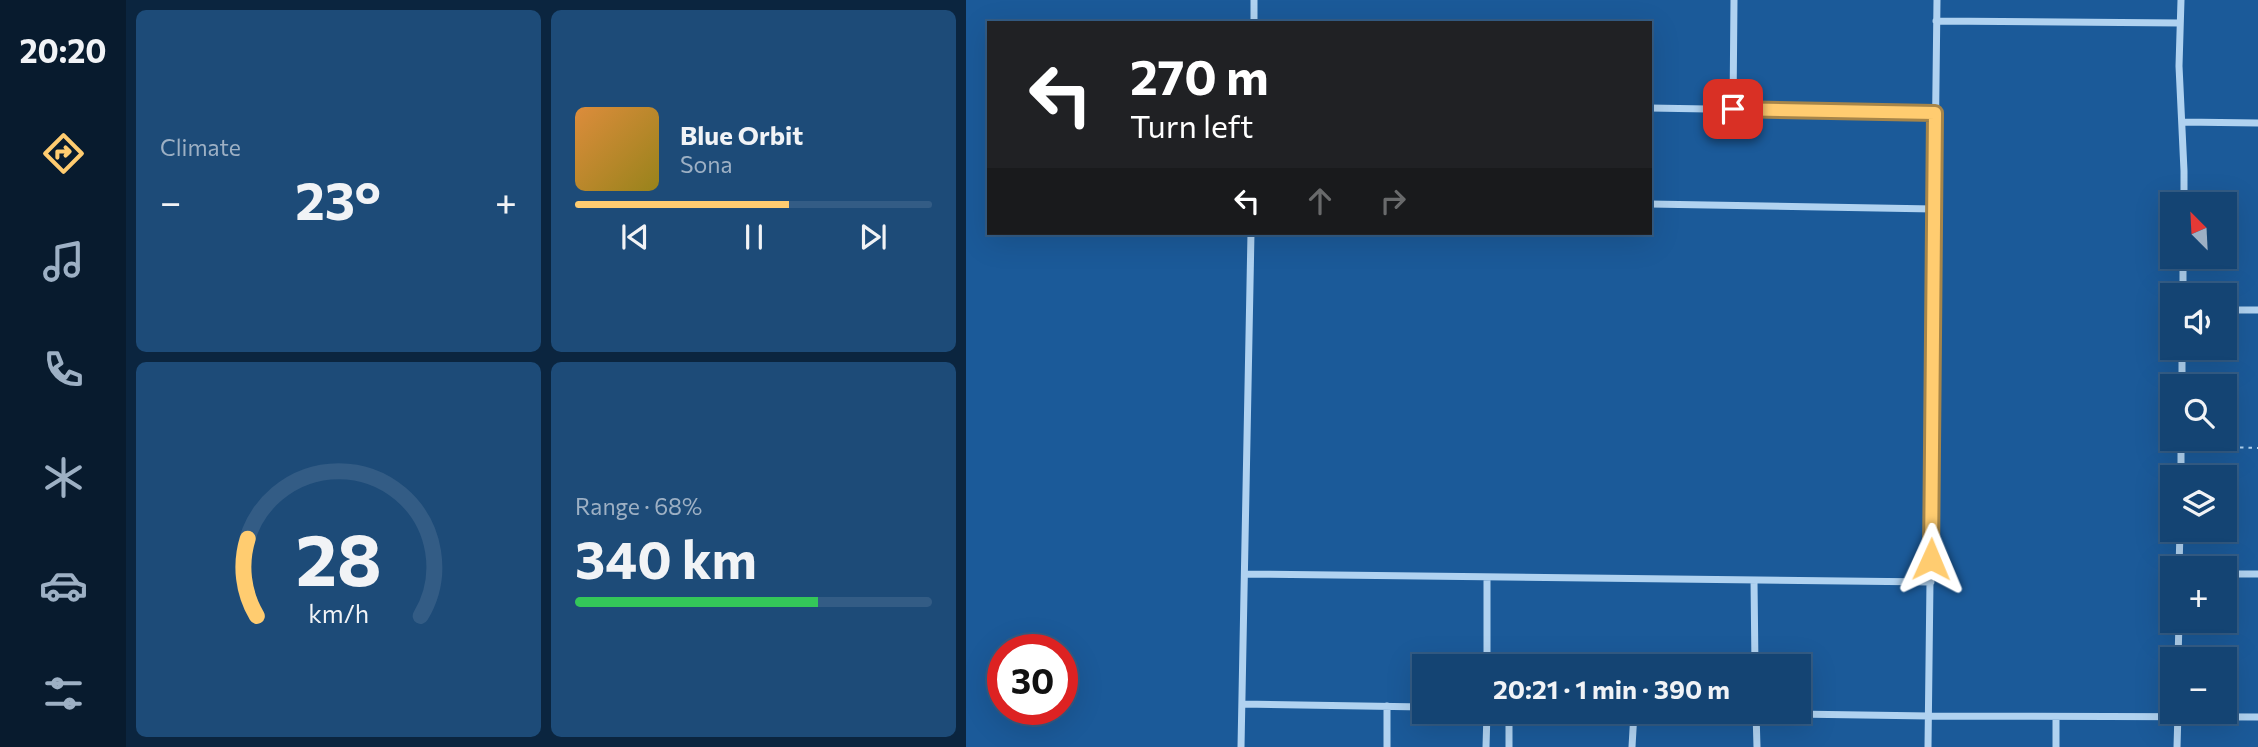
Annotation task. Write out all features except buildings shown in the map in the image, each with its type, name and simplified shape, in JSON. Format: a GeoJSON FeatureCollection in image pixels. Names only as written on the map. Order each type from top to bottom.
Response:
{"type":"FeatureCollection","features":[{"type":"Feature","properties":{"kind":"street"},"geometry":{"type":"LineString","coordinates":[[1254,0],[1254,21]]}},
{"type":"Feature","properties":{"kind":"street"},"geometry":{"type":"LineString","coordinates":[[1733,109],[1734,0]]}},
{"type":"Feature","properties":{"kind":"street"},"geometry":{"type":"LineString","coordinates":[[1928,747],[1937,0]]}},
{"type":"Feature","properties":{"kind":"street"},"geometry":{"type":"LineString","coordinates":[[2180,0],[2179,66],[2184,192]]}},
{"type":"Feature","properties":{"kind":"street"},"geometry":{"type":"LineString","coordinates":[[1936,21],[2180,23]]}},
{"type":"Feature","properties":{"kind":"street"},"geometry":{"type":"LineString","coordinates":[[1652,108],[1935,113]]}},
{"type":"Feature","properties":{"kind":"street"},"geometry":{"type":"LineString","coordinates":[[2182,122],[2258,124]]}},
{"type":"Feature","properties":{"kind":"street"},"geometry":{"type":"LineString","coordinates":[[1652,204],[1934,209]]}},
{"type":"Feature","properties":{"kind":"street"},"geometry":{"type":"LineString","coordinates":[[1241,747],[1251,235]]}},
{"type":"Feature","properties":{"kind":"street"},"geometry":{"type":"LineString","coordinates":[[2237,310],[2258,310]]}},
{"type":"Feature","properties":{"kind":"street"},"geometry":{"type":"LineString","coordinates":[[1245,574],[1931,582]]}},
{"type":"Feature","properties":{"kind":"street"},"geometry":{"type":"LineString","coordinates":[[2237,574],[2258,575]]}},
{"type":"Feature","properties":{"kind":"street"},"geometry":{"type":"LineString","coordinates":[[1487,577],[1487,654]]}},
{"type":"Feature","properties":{"kind":"street"},"geometry":{"type":"LineString","coordinates":[[1754,580],[1755,654]]}},
{"type":"Feature","properties":{"kind":"street"},"geometry":{"type":"LineString","coordinates":[[1242,704],[1412,707]]}},
{"type":"Feature","properties":{"kind":"street"},"geometry":{"type":"LineString","coordinates":[[1387,706],[1387,747]]}},
{"type":"Feature","properties":{"kind":"street"},"geometry":{"type":"LineString","coordinates":[[1811,714],[2056,717],[2160,715]]}},
{"type":"Feature","properties":{"kind":"street"},"geometry":{"type":"LineString","coordinates":[[2237,716],[2258,717]]}},
{"type":"Feature","properties":{"kind":"street"},"geometry":{"type":"LineString","coordinates":[[2056,717],[2056,747]]}},
{"type":"Feature","properties":{"kind":"street"},"geometry":{"type":"LineString","coordinates":[[1486,747],[1487,724]]}},
{"type":"Feature","properties":{"kind":"street"},"geometry":{"type":"LineString","coordinates":[[1509,724],[1509,747]]}},
{"type":"Feature","properties":{"kind":"street"},"geometry":{"type":"LineString","coordinates":[[1632,747],[1633,724]]}},
{"type":"Feature","properties":{"kind":"street"},"geometry":{"type":"LineString","coordinates":[[1756,724],[1757,747]]}},
{"type":"Feature","properties":{"kind":"street"},"geometry":{"type":"LineString","coordinates":[[2177,747],[2178,724]]}},
{"type":"Feature","properties":{"kind":"path"},"geometry":{"type":"LineString","coordinates":[[2237,447],[2258,448]]}},
{"type":"Feature","properties":{"kind":"route"},"geometry":{"type":"LineString","coordinates":[[1733,109],[1935,113],[1931,559]]}}]}
